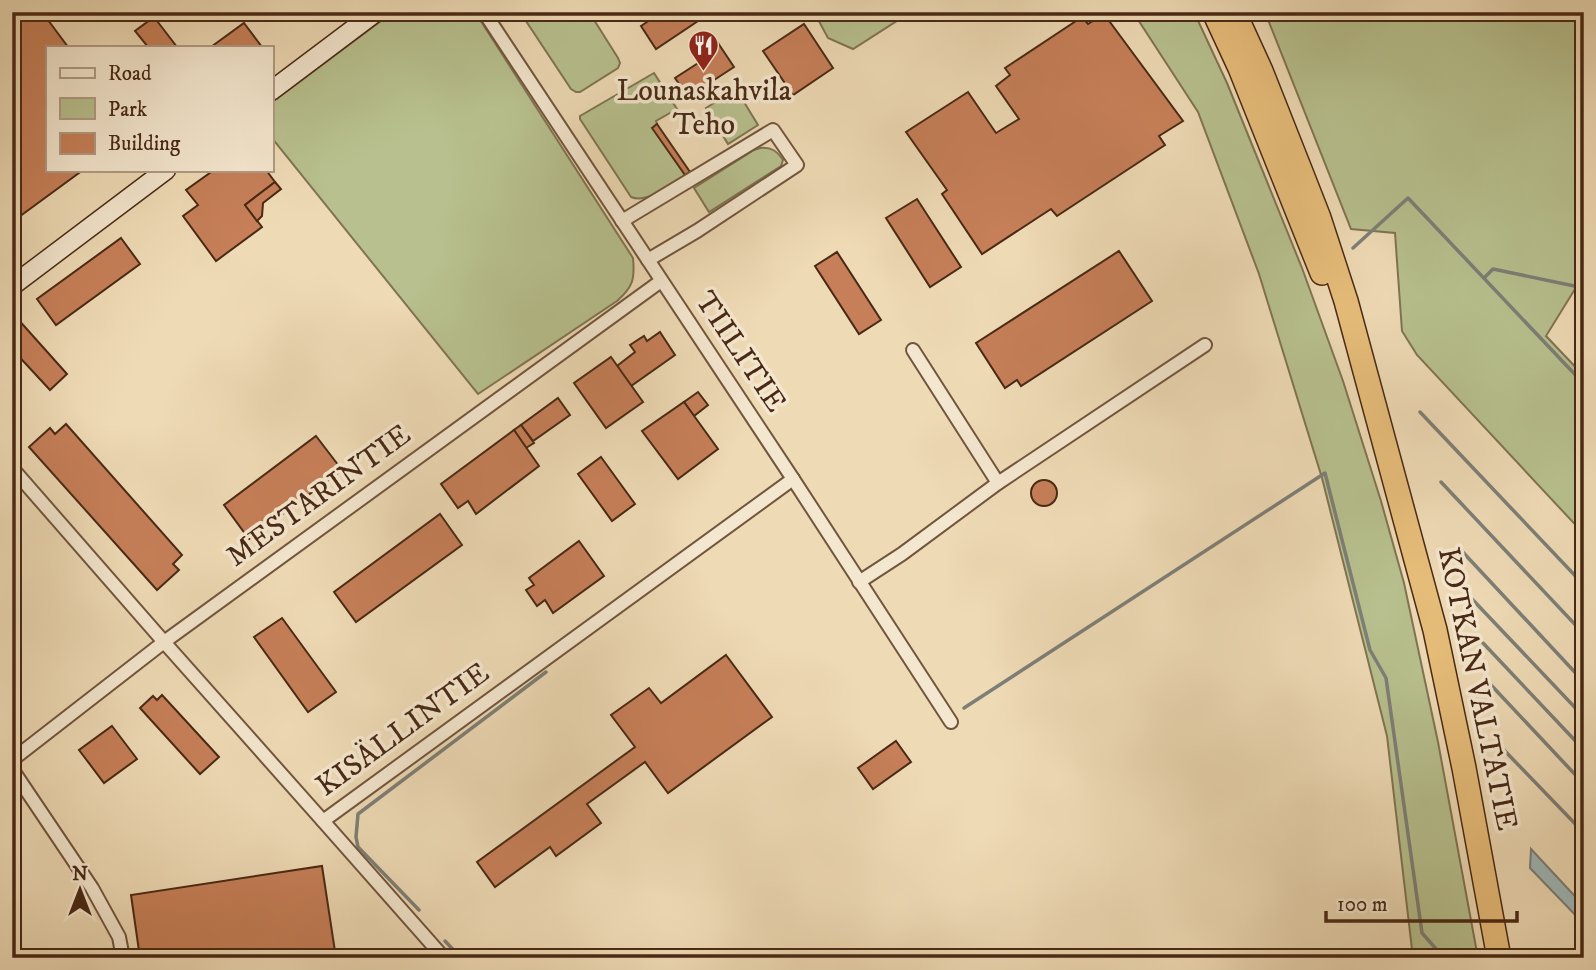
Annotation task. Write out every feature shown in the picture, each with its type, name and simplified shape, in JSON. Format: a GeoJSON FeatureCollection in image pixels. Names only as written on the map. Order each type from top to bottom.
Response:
{"type":"FeatureCollection","features":[{"type":"Feature","properties":{"kind":"highway","name":"KOTKAN VALTATIE"},"geometry":{"type":"LineString","coordinates":[[1214,12],[1240,68],[1291,194],[1382,437]]}},
{"type":"Feature","properties":{"kind":"highway","name":"KOTKAN VALTATIE"},"geometry":{"type":"LineString","coordinates":[[1234,12],[1261,71],[1319,218],[1346,302],[1435,630],[1499,958]]}},
{"type":"Feature","properties":{"kind":"street"},"geometry":{"type":"LineString","coordinates":[[273,89],[376,12]]}},
{"type":"Feature","properties":{"kind":"street","name":"TIILITIE"},"geometry":{"type":"LineString","coordinates":[[484,12],[951,722]]}},
{"type":"Feature","properties":{"kind":"street"},"geometry":{"type":"LineString","coordinates":[[622,221],[773,130],[797,165],[648,260]]}},
{"type":"Feature","properties":{"kind":"street"},"geometry":{"type":"LineString","coordinates":[[12,286],[163,172]]}},
{"type":"Feature","properties":{"kind":"street","name":"MESTARINTIE"},"geometry":{"type":"LineString","coordinates":[[12,760],[164,642],[661,281]]}},
{"type":"Feature","properties":{"kind":"street"},"geometry":{"type":"LineString","coordinates":[[859,582],[902,554],[998,483],[1205,345]]}},
{"type":"Feature","properties":{"kind":"street"},"geometry":{"type":"LineString","coordinates":[[913,350],[998,483]]}},
{"type":"Feature","properties":{"kind":"street","name":"KISÄLLINTIE"},"geometry":{"type":"LineString","coordinates":[[12,468],[324,821],[793,480]]}},
{"type":"Feature","properties":{"kind":"street"},"geometry":{"type":"LineString","coordinates":[[12,769],[92,888],[119,937],[122,958]]}},
{"type":"Feature","properties":{"kind":"street"},"geometry":{"type":"LineString","coordinates":[[324,821],[444,958]]}},
{"type":"Feature","properties":{"kind":"green space"},"geometry":{"type":"Polygon","coordinates":[[[393,12],[475,12],[633,258],[632,282],[617,301],[478,394],[273,139],[273,102],[393,12]]]}},
{"type":"Feature","properties":{"kind":"green space"},"geometry":{"type":"Polygon","coordinates":[[[520,12],[589,12],[618,58],[618,68],[576,92],[571,89],[520,12]]]}},
{"type":"Feature","properties":{"kind":"green space"},"geometry":{"type":"Polygon","coordinates":[[[814,12],[917,12],[897,21],[853,49],[828,38],[814,12]]]}},
{"type":"Feature","properties":{"kind":"green space"},"geometry":{"type":"Polygon","coordinates":[[[1133,12],[1194,12],[1227,83],[1302,268],[1343,381],[1404,583],[1438,742],[1478,958],[1413,958],[1387,736],[1322,478],[1259,274],[1198,112],[1133,12]]]}},
{"type":"Feature","properties":{"kind":"green space"},"geometry":{"type":"Polygon","coordinates":[[[1265,12],[1584,12],[1584,290],[1575,289],[1546,336],[1584,376],[1584,534],[1417,355],[1402,331],[1395,233],[1351,229],[1265,12]]]}},
{"type":"Feature","properties":{"kind":"green space"},"geometry":{"type":"Polygon","coordinates":[[[654,73],[677,109],[656,121],[657,124],[653,128],[685,175],[652,195],[644,198],[631,197],[580,116],[654,73]]]}},
{"type":"Feature","properties":{"kind":"green space"},"geometry":{"type":"Polygon","coordinates":[[[736,89],[758,125],[728,144],[706,108],[736,89]]]}},
{"type":"Feature","properties":{"kind":"green space"},"geometry":{"type":"Polygon","coordinates":[[[760,148],[776,152],[783,160],[781,166],[709,212],[694,188],[760,148]]]}},
{"type":"Feature","properties":{"kind":"water"},"geometry":{"type":"Polygon","coordinates":[[[1531,849],[1584,906],[1584,924],[1530,868],[1531,849]]]}},
{"type":"Feature","properties":{"kind":"building"},"geometry":{"type":"Polygon","coordinates":[[[12,12],[42,12],[67,46],[46,46],[46,172],[80,172],[12,222],[12,12]]]}},
{"type":"Feature","properties":{"kind":"building"},"geometry":{"type":"Polygon","coordinates":[[[662,12],[696,12],[701,19],[656,49],[641,26],[662,12]]]}},
{"type":"Feature","properties":{"kind":"building"},"geometry":{"type":"Polygon","coordinates":[[[1104,14],[1183,121],[1159,136],[1165,145],[1057,216],[1051,209],[982,254],[942,194],[947,190],[906,132],[968,92],[996,133],[1019,119],[996,86],[1010,75],[1005,68],[1082,17],[1088,24],[1104,14]]]}},
{"type":"Feature","properties":{"kind":"building"},"geometry":{"type":"Polygon","coordinates":[[[154,17],[176,46],[147,46],[135,31],[154,17]]]}},
{"type":"Feature","properties":{"kind":"building"},"geometry":{"type":"Polygon","coordinates":[[[244,23],[261,46],[212,46],[244,23]]]}},
{"type":"Feature","properties":{"kind":"building"},"geometry":{"type":"Polygon","coordinates":[[[804,24],[833,68],[793,95],[763,51],[804,24]]]}},
{"type":"Feature","properties":{"kind":"building"},"geometry":{"type":"Polygon","coordinates":[[[718,43],[734,67],[688,97],[675,78],[709,56],[705,51],[718,43]]]}},
{"type":"Feature","properties":{"kind":"building"},"geometry":{"type":"Polygon","coordinates":[[[657,124],[690,172],[685,175],[652,128],[657,124]]]}},
{"type":"Feature","properties":{"kind":"building"},"geometry":{"type":"Polygon","coordinates":[[[211,172],[268,172],[275,182],[245,205],[262,227],[216,261],[183,216],[198,205],[186,190],[211,172]]]}},
{"type":"Feature","properties":{"kind":"building"},"geometry":{"type":"Polygon","coordinates":[[[275,182],[281,189],[263,203],[262,216],[257,221],[245,205],[275,182]]]}},
{"type":"Feature","properties":{"kind":"building"},"geometry":{"type":"Polygon","coordinates":[[[917,199],[961,267],[930,287],[886,218],[917,199]]]}},
{"type":"Feature","properties":{"kind":"building"},"geometry":{"type":"Polygon","coordinates":[[[121,238],[140,264],[56,325],[37,299],[121,238]]]}},
{"type":"Feature","properties":{"kind":"building"},"geometry":{"type":"Polygon","coordinates":[[[1119,251],[1152,301],[1021,386],[1017,380],[1005,388],[976,343],[1119,251]]]}},
{"type":"Feature","properties":{"kind":"building"},"geometry":{"type":"Polygon","coordinates":[[[837,252],[881,320],[859,334],[815,266],[837,252]]]}},
{"type":"Feature","properties":{"kind":"building"},"geometry":{"type":"Polygon","coordinates":[[[16,317],[67,374],[50,390],[12,349],[12,320],[16,317]]]}},
{"type":"Feature","properties":{"kind":"building"},"geometry":{"type":"Polygon","coordinates":[[[660,332],[675,355],[631,386],[617,366],[635,352],[630,345],[644,336],[647,341],[660,332]]]}},
{"type":"Feature","properties":{"kind":"building"},"geometry":{"type":"Polygon","coordinates":[[[611,357],[643,402],[606,428],[574,383],[611,357]]]}},
{"type":"Feature","properties":{"kind":"building"},"geometry":{"type":"Polygon","coordinates":[[[698,392],[708,405],[694,416],[684,402],[698,392]]]}},
{"type":"Feature","properties":{"kind":"building"},"geometry":{"type":"Polygon","coordinates":[[[558,398],[570,415],[533,441],[521,425],[558,398]]]}},
{"type":"Feature","properties":{"kind":"building"},"geometry":{"type":"Polygon","coordinates":[[[684,402],[718,449],[678,479],[642,431],[684,402]]]}},
{"type":"Feature","properties":{"kind":"building"},"geometry":{"type":"Polygon","coordinates":[[[66,424],[182,555],[173,564],[179,570],[157,590],[29,447],[50,428],[55,434],[66,424]]]}},
{"type":"Feature","properties":{"kind":"building"},"geometry":{"type":"Polygon","coordinates":[[[521,425],[534,443],[526,448],[514,430],[521,425]]]}},
{"type":"Feature","properties":{"kind":"building"},"geometry":{"type":"Polygon","coordinates":[[[514,430],[539,466],[476,514],[468,501],[458,508],[441,484],[514,430]]]}},
{"type":"Feature","properties":{"kind":"building"},"geometry":{"type":"Polygon","coordinates":[[[316,436],[342,470],[249,539],[224,505],[316,436]]]}},
{"type":"Feature","properties":{"kind":"building"},"geometry":{"type":"Polygon","coordinates":[[[601,457],[635,504],[612,521],[578,474],[601,457]]]}},
{"type":"Feature","properties":{"kind":"building"},"geometry":{"type":"Polygon","coordinates":[[[1044,480],[1053,484],[1057,493],[1053,502],[1044,506],[1035,502],[1031,493],[1035,484],[1044,480]]]}},
{"type":"Feature","properties":{"kind":"building"},"geometry":{"type":"Polygon","coordinates":[[[440,514],[462,545],[356,622],[334,592],[440,514]]]}},
{"type":"Feature","properties":{"kind":"building"},"geometry":{"type":"Polygon","coordinates":[[[579,541],[604,576],[553,613],[545,600],[537,606],[526,590],[534,585],[529,578],[579,541]]]}},
{"type":"Feature","properties":{"kind":"building"},"geometry":{"type":"Polygon","coordinates":[[[282,618],[336,692],[308,712],[254,637],[282,618]]]}},
{"type":"Feature","properties":{"kind":"building"},"geometry":{"type":"Polygon","coordinates":[[[726,655],[772,717],[668,793],[645,762],[587,804],[601,823],[556,856],[550,847],[495,887],[477,862],[635,747],[611,715],[649,688],[661,703],[726,655]]]}},
{"type":"Feature","properties":{"kind":"building"},"geometry":{"type":"Polygon","coordinates":[[[162,695],[219,757],[200,774],[140,708],[153,696],[157,700],[162,695]]]}},
{"type":"Feature","properties":{"kind":"building"},"geometry":{"type":"Polygon","coordinates":[[[112,726],[137,759],[104,783],[79,750],[112,726]]]}},
{"type":"Feature","properties":{"kind":"building"},"geometry":{"type":"Polygon","coordinates":[[[896,741],[911,762],[873,789],[858,768],[896,741]]]}},
{"type":"Feature","properties":{"kind":"building"},"geometry":{"type":"Polygon","coordinates":[[[322,866],[336,958],[140,958],[131,895],[322,866]]]}},
{"type":"Feature","properties":{"kind":"waterway"},"geometry":{"type":"LineString","coordinates":[[1353,248],[1408,198],[1584,384]]}},
{"type":"Feature","properties":{"kind":"waterway"},"geometry":{"type":"LineString","coordinates":[[1484,278],[1493,269],[1584,288]]}},
{"type":"Feature","properties":{"kind":"waterway"},"geometry":{"type":"LineString","coordinates":[[1420,412],[1584,585]]}},
{"type":"Feature","properties":{"kind":"waterway"},"geometry":{"type":"LineString","coordinates":[[964,708],[1325,473],[1370,650],[1386,678],[1422,933],[1444,958]]}},
{"type":"Feature","properties":{"kind":"waterway"},"geometry":{"type":"LineString","coordinates":[[1441,482],[1584,634]]}},
{"type":"Feature","properties":{"kind":"waterway"},"geometry":{"type":"LineString","coordinates":[[1459,548],[1584,682]]}},
{"type":"Feature","properties":{"kind":"waterway"},"geometry":{"type":"LineString","coordinates":[[1472,599],[1584,717]]}},
{"type":"Feature","properties":{"kind":"waterway"},"geometry":{"type":"LineString","coordinates":[[1483,643],[1584,750]]}},
{"type":"Feature","properties":{"kind":"waterway"},"geometry":{"type":"LineString","coordinates":[[419,910],[358,847],[358,814],[546,672]]}},
{"type":"Feature","properties":{"kind":"waterway"},"geometry":{"type":"LineString","coordinates":[[1491,685],[1584,784]]}},
{"type":"Feature","properties":{"kind":"waterway"},"geometry":{"type":"LineString","coordinates":[[1503,749],[1584,833]]}},
{"type":"Feature","properties":{"kind":"waterway"},"geometry":{"type":"LineString","coordinates":[[445,941],[461,958]]}},
{"type":"Feature","properties":{"kind":"place","name":"Lounaskahvila Teho"},"geometry":{"type":"Point","coordinates":[704,72]}}]}
